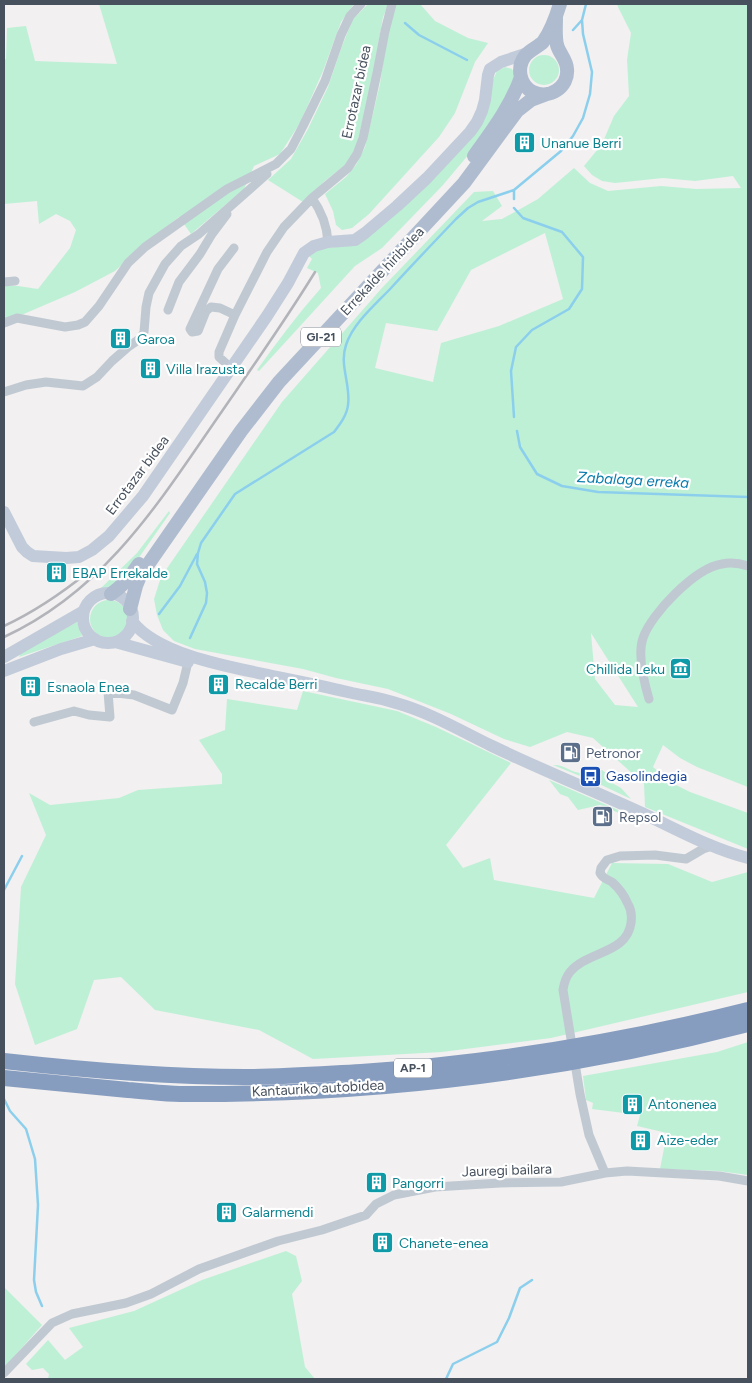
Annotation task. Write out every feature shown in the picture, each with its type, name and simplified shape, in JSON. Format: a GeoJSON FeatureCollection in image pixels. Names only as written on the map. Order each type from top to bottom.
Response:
{"type":"FeatureCollection","features":[{"type":"Feature","properties":{"kind":"highway","name":"Kantauriko autobidea"},"geometry":{"type":"LineString","coordinates":[[4,1061],[73,1069],[244,1077],[424,1068],[526,1055],[618,1039],[748,1010]]}},
{"type":"Feature","properties":{"kind":"highway","name":"Kantauriko autobidea"},"geometry":{"type":"LineString","coordinates":[[4,1078],[75,1086],[179,1094],[314,1091],[528,1069],[666,1044],[748,1024]]}},
{"type":"Feature","properties":{"kind":"main road","name":"GI-21"},"geometry":{"type":"LineString","coordinates":[[520,74],[522,62],[542,42],[556,18],[560,4]]}},
{"type":"Feature","properties":{"kind":"main road"},"geometry":{"type":"LineString","coordinates":[[556,18],[557,45],[562,55]]}},
{"type":"Feature","properties":{"kind":"main road"},"geometry":{"type":"LineString","coordinates":[[547,94],[528,89],[520,74],[505,61],[546,47],[556,50],[562,55]]}},
{"type":"Feature","properties":{"kind":"main road","name":"GI-21"},"geometry":{"type":"LineString","coordinates":[[547,94],[561,87],[567,76],[568,70],[562,55]]}},
{"type":"Feature","properties":{"kind":"main road","name":"Errotazar bidea"},"geometry":{"type":"LineString","coordinates":[[4,512],[22,547],[33,556],[79,557],[92,550],[108,536],[143,496],[267,316],[304,253],[314,246],[328,242],[354,240],[365,234],[427,178],[477,122],[485,100],[490,69],[505,61]]}},
{"type":"Feature","properties":{"kind":"main road","name":"Errekalde hiribidea"},"geometry":{"type":"LineString","coordinates":[[111,594],[132,575],[230,436],[264,390],[298,349],[426,214],[463,171],[509,106],[516,91],[520,74]]}},
{"type":"Feature","properties":{"kind":"main road","name":"Errekalde hiribidea"},"geometry":{"type":"LineString","coordinates":[[131,615],[136,586],[140,576],[264,400],[308,350],[464,183],[518,111],[531,100],[547,94]]}},
{"type":"Feature","properties":{"kind":"main road"},"geometry":{"type":"LineString","coordinates":[[131,615],[131,626],[128,633],[122,639],[115,642],[107,643],[95,639],[87,632],[84,624],[84,611],[87,605],[104,594],[111,594],[123,599],[128,604],[131,615],[141,632],[163,645],[223,665],[389,701],[414,709],[712,846],[748,858]]}},
{"type":"Feature","properties":{"kind":"main road"},"geometry":{"type":"LineString","coordinates":[[8,655],[84,611]]}},
{"type":"Feature","properties":{"kind":"main road"},"geometry":{"type":"LineString","coordinates":[[4,670],[95,639]]}},
{"type":"Feature","properties":{"kind":"main road"},"geometry":{"type":"LineString","coordinates":[[115,642],[188,662],[223,665]]}},
{"type":"Feature","properties":{"kind":"street","name":"Errotazar bidea"},"geometry":{"type":"LineString","coordinates":[[4,392],[26,385],[46,382],[83,386],[97,377],[128,347],[141,338],[144,332],[146,307],[150,293],[165,264],[181,246],[199,234],[291,149],[325,81],[341,35],[350,16],[361,4]]}},
{"type":"Feature","properties":{"kind":"street","name":"Errotazar bidea"},"geometry":{"type":"LineString","coordinates":[[230,368],[219,357],[219,352],[235,315],[267,252],[284,227],[312,198],[348,168],[357,154],[363,138],[384,31],[392,4]]}},
{"type":"Feature","properties":{"kind":"street","name":"Errotazar bidea"},"geometry":{"type":"LineString","coordinates":[[4,323],[17,318],[65,327],[78,326],[85,322],[99,306],[128,264],[145,247],[227,189],[276,164]]}},
{"type":"Feature","properties":{"kind":"street","name":"Errotazar bidea"},"geometry":{"type":"LineString","coordinates":[[168,310],[179,282],[239,198]]}},
{"type":"Feature","properties":{"kind":"street"},"geometry":{"type":"LineString","coordinates":[[312,198],[325,220],[328,242]]}},
{"type":"Feature","properties":{"kind":"street"},"geometry":{"type":"LineString","coordinates":[[234,248],[218,269],[190,329],[192,332],[198,331],[206,311],[212,307],[220,308],[235,315]]}},
{"type":"Feature","properties":{"kind":"street"},"geometry":{"type":"LineString","coordinates":[[4,282],[15,281]]}},
{"type":"Feature","properties":{"kind":"street"},"geometry":{"type":"LineString","coordinates":[[649,699],[644,682],[641,656],[642,640],[650,623],[689,581],[704,570],[720,564],[733,562],[748,566]]}},
{"type":"Feature","properties":{"kind":"street"},"geometry":{"type":"LineString","coordinates":[[34,722],[74,711],[110,717],[108,692],[134,695],[172,710],[183,683],[188,662]]}},
{"type":"Feature","properties":{"kind":"street"},"geometry":{"type":"LineString","coordinates":[[691,836],[692,855]]}},
{"type":"Feature","properties":{"kind":"street"},"geometry":{"type":"LineString","coordinates":[[605,1173],[589,1135],[566,1016],[563,990],[565,980],[571,970],[616,946],[625,939],[630,929],[632,918],[629,906],[622,892],[611,882],[602,878],[601,868],[607,860],[620,856],[655,855],[686,858],[712,846]]}},
{"type":"Feature","properties":{"kind":"street","name":"Jauregi bailara"},"geometry":{"type":"LineString","coordinates":[[4,1373],[52,1322],[72,1314],[126,1303],[151,1294],[200,1269],[278,1241],[322,1230],[366,1215],[376,1204],[394,1196],[435,1187],[560,1182],[605,1173],[627,1171],[720,1176],[748,1181]]}},
{"type":"Feature","properties":{"kind":"green space"},"geometry":{"type":"Polygon","coordinates":[[[99,4],[354,4],[341,22],[323,71],[300,123],[280,154],[254,166],[244,189],[191,234],[179,217],[144,244],[115,271],[75,292],[19,316],[4,320],[4,286],[38,289],[70,248],[76,230],[70,221],[56,214],[39,224],[37,201],[4,204],[4,60],[6,59],[7,28],[26,26],[35,61],[117,64],[99,4]]]}},
{"type":"Feature","properties":{"kind":"green space"},"geometry":{"type":"Polygon","coordinates":[[[368,4],[389,4],[383,17],[371,85],[356,148],[345,165],[303,202],[268,180],[291,159],[328,87],[353,19],[368,4]]]}},
{"type":"Feature","properties":{"kind":"green space"},"geometry":{"type":"Polygon","coordinates":[[[396,4],[420,4],[435,21],[468,38],[488,43],[475,62],[455,113],[439,137],[369,214],[352,228],[342,230],[336,225],[333,211],[325,194],[346,177],[356,165],[365,147],[380,84],[388,30],[396,4]]]}},
{"type":"Feature","properties":{"kind":"green space"},"geometry":{"type":"Polygon","coordinates":[[[617,4],[748,4],[748,787],[697,767],[680,758],[663,745],[653,767],[672,783],[690,792],[748,813],[748,849],[645,807],[644,784],[593,738],[567,732],[530,747],[504,739],[451,714],[388,689],[303,669],[195,649],[174,641],[163,630],[157,615],[154,599],[161,577],[282,402],[381,289],[474,192],[493,191],[502,206],[482,221],[502,219],[538,199],[574,168],[590,183],[608,191],[661,186],[696,189],[741,188],[733,176],[695,181],[663,178],[615,183],[602,181],[592,175],[584,166],[602,144],[614,116],[629,96],[627,60],[631,33],[617,4]],[[545,233],[471,270],[437,331],[386,323],[375,368],[433,382],[441,343],[499,326],[563,299],[545,233]],[[591,633],[595,679],[615,705],[638,707],[591,633]]]}},
{"type":"Feature","properties":{"kind":"green space"},"geometry":{"type":"Polygon","coordinates":[[[544,55],[550,56],[558,64],[558,76],[550,84],[544,85],[538,84],[530,76],[529,70],[530,64],[538,56],[544,55]]]}},
{"type":"Feature","properties":{"kind":"green space"},"geometry":{"type":"Polygon","coordinates":[[[505,67],[512,69],[515,75],[509,100],[469,154],[443,185],[382,248],[355,266],[259,371],[257,370],[321,288],[318,273],[307,268],[312,259],[309,256],[316,250],[348,245],[463,146],[497,71],[505,67]]]}},
{"type":"Feature","properties":{"kind":"green space"},"geometry":{"type":"Polygon","coordinates":[[[169,511],[170,513],[124,579],[114,588],[99,590],[137,553],[169,511]]]}},
{"type":"Feature","properties":{"kind":"green space"},"geometry":{"type":"Polygon","coordinates":[[[109,600],[123,605],[128,619],[123,633],[109,638],[95,633],[90,619],[95,605],[109,600]]]}},
{"type":"Feature","properties":{"kind":"green space"},"geometry":{"type":"Polygon","coordinates":[[[77,622],[82,636],[19,657],[21,652],[77,622]]]}},
{"type":"Feature","properties":{"kind":"green space"},"geometry":{"type":"Polygon","coordinates":[[[303,691],[397,711],[436,727],[511,763],[446,845],[463,868],[490,858],[494,880],[594,898],[612,863],[668,864],[712,882],[748,872],[748,992],[551,1038],[442,1052],[313,1059],[259,1030],[155,1010],[121,977],[94,980],[77,1029],[35,1045],[15,984],[21,887],[46,835],[29,793],[50,805],[119,798],[138,790],[222,784],[222,774],[199,740],[225,730],[227,699],[297,710],[303,691]]]}},
{"type":"Feature","properties":{"kind":"green space"},"geometry":{"type":"Polygon","coordinates":[[[553,765],[580,773],[602,770],[612,783],[621,788],[631,799],[595,782],[594,776],[587,773],[586,776],[580,776],[553,765]]]}},
{"type":"Feature","properties":{"kind":"green space"},"geometry":{"type":"Polygon","coordinates":[[[549,780],[626,814],[621,814],[600,805],[578,810],[568,797],[560,794],[549,780]]]}},
{"type":"Feature","properties":{"kind":"green space"},"geometry":{"type":"Polygon","coordinates":[[[748,1042],[748,1175],[718,1171],[660,1169],[667,1133],[637,1126],[640,1115],[592,1109],[593,1103],[586,1100],[583,1076],[717,1052],[748,1042]]]}},
{"type":"Feature","properties":{"kind":"green space"},"geometry":{"type":"Polygon","coordinates":[[[286,1251],[296,1256],[302,1281],[292,1294],[305,1367],[315,1379],[48,1379],[49,1374],[43,1368],[32,1370],[26,1364],[48,1340],[65,1360],[83,1347],[69,1328],[134,1311],[202,1280],[286,1251]]]}},
{"type":"Feature","properties":{"kind":"green space"},"geometry":{"type":"Polygon","coordinates":[[[4,1287],[42,1325],[4,1368],[4,1287]]]}},
{"type":"Feature","properties":{"kind":"waterway"},"geometry":{"type":"LineString","coordinates":[[190,638],[206,603],[205,582],[197,564],[201,543],[235,494],[334,432],[339,426],[345,416],[348,405],[344,352],[349,337],[359,322],[468,208],[478,202],[514,190],[561,151],[573,136],[583,118],[590,94],[592,72],[583,34],[582,20],[586,4]]}},
{"type":"Feature","properties":{"kind":"waterway"},"geometry":{"type":"LineString","coordinates":[[573,30],[582,20]]}},
{"type":"Feature","properties":{"kind":"waterway"},"geometry":{"type":"LineString","coordinates":[[405,23],[419,35],[467,60]]}},
{"type":"Feature","properties":{"kind":"waterway","name":"Zabalaga erreka"},"geometry":{"type":"LineString","coordinates":[[514,190],[514,199]]}},
{"type":"Feature","properties":{"kind":"waterway","name":"Zabalaga erreka"},"geometry":{"type":"LineString","coordinates":[[514,208],[523,218],[562,232],[583,257],[582,289],[569,309],[532,330],[516,347],[511,371],[514,417]]}},
{"type":"Feature","properties":{"kind":"waterway","name":"Zabalaga erreka"},"geometry":{"type":"LineString","coordinates":[[517,431],[520,447],[537,474],[562,486],[598,492],[748,497]]}},
{"type":"Feature","properties":{"kind":"waterway"},"geometry":{"type":"LineString","coordinates":[[159,614],[180,586],[197,554]]}},
{"type":"Feature","properties":{"kind":"waterway"},"geometry":{"type":"LineString","coordinates":[[4,890],[22,856]]}},
{"type":"Feature","properties":{"kind":"waterway"},"geometry":{"type":"LineString","coordinates":[[4,1099],[10,1111],[26,1129],[35,1159],[38,1205],[34,1280],[36,1292],[42,1306]]}},
{"type":"Feature","properties":{"kind":"waterway"},"geometry":{"type":"LineString","coordinates":[[446,1379],[453,1364],[497,1342],[509,1318],[520,1288],[532,1280]]}},
{"type":"Feature","properties":{"kind":"railway"},"geometry":{"type":"LineString","coordinates":[[4,637],[39,618],[71,595],[100,570],[126,542],[173,482],[268,345],[315,272]]}},
{"type":"Feature","properties":{"kind":"railway"},"geometry":{"type":"LineString","coordinates":[[4,626],[48,602],[88,572]]}},
{"type":"Feature","properties":{"kind":"place","name":"Unanue Berri"},"geometry":{"type":"Point","coordinates":[525,143]}},
{"type":"Feature","properties":{"kind":"place","name":"Garoa"},"geometry":{"type":"Point","coordinates":[121,339]}},
{"type":"Feature","properties":{"kind":"place","name":"Villa Irazusta"},"geometry":{"type":"Point","coordinates":[150,369]}},
{"type":"Feature","properties":{"kind":"place","name":"EBAP Errekalde"},"geometry":{"type":"Point","coordinates":[56,573]}},
{"type":"Feature","properties":{"kind":"place","name":"Chillida Leku"},"geometry":{"type":"Point","coordinates":[681,669]}},
{"type":"Feature","properties":{"kind":"place","name":"Recalde Berri"},"geometry":{"type":"Point","coordinates":[219,684]}},
{"type":"Feature","properties":{"kind":"place","name":"Esnaola Enea"},"geometry":{"type":"Point","coordinates":[31,687]}},
{"type":"Feature","properties":{"kind":"place","name":"Petronor"},"geometry":{"type":"Point","coordinates":[570,753]}},
{"type":"Feature","properties":{"kind":"place","name":"Gasolindegia"},"geometry":{"type":"Point","coordinates":[590,776]}},
{"type":"Feature","properties":{"kind":"place","name":"Repsol"},"geometry":{"type":"Point","coordinates":[603,817]}},
{"type":"Feature","properties":{"kind":"place","name":"Antonenea"},"geometry":{"type":"Point","coordinates":[632,1104]}},
{"type":"Feature","properties":{"kind":"place","name":"Aize-eder"},"geometry":{"type":"Point","coordinates":[641,1140]}},
{"type":"Feature","properties":{"kind":"place","name":"Pangorri"},"geometry":{"type":"Point","coordinates":[376,1183]}},
{"type":"Feature","properties":{"kind":"place","name":"Galarmendi"},"geometry":{"type":"Point","coordinates":[226,1212]}},
{"type":"Feature","properties":{"kind":"place","name":"Chanete-enea"},"geometry":{"type":"Point","coordinates":[383,1243]}}]}
